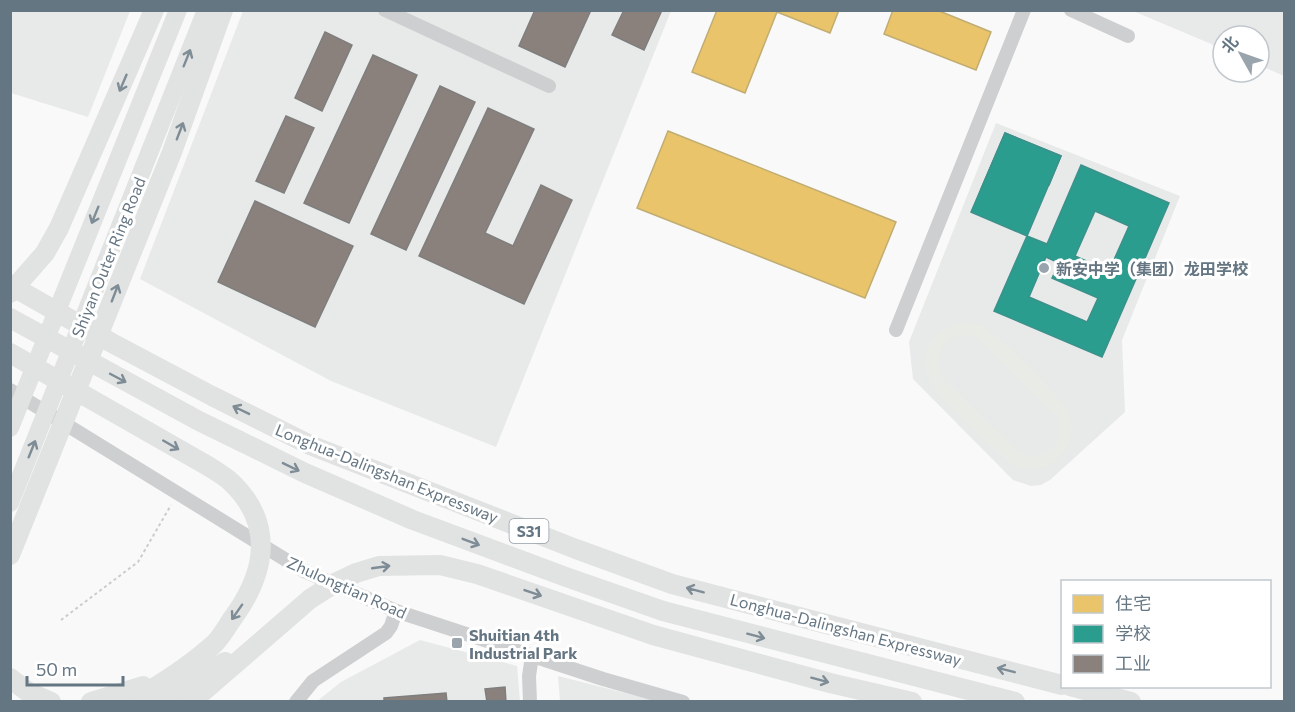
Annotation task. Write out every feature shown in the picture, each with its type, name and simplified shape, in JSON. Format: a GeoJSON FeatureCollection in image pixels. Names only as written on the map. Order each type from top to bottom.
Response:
{"type":"FeatureCollection","features":[{"type":"Feature","properties":{"kind":"highway"},"geometry":{"type":"LineString","coordinates":[[16,291],[45,253],[59,228],[154,10]]}},
{"type":"Feature","properties":{"kind":"highway"},"geometry":{"type":"LineString","coordinates":[[10,555],[204,68],[223,10]]}},
{"type":"Feature","properties":{"kind":"highway","name":"Longhua-Dalingshan Expressway"},"geometry":{"type":"LineString","coordinates":[[16,291],[171,375],[310,445],[576,549],[672,584],[1061,684]]}},
{"type":"Feature","properties":{"kind":"highway","name":"Longhua-Dalingshan Expressway"},"geometry":{"type":"LineString","coordinates":[[11,318],[199,421],[305,473],[413,520],[663,611],[1015,702]]}},
{"type":"Feature","properties":{"kind":"highway"},"geometry":{"type":"LineString","coordinates":[[10,353],[208,466],[230,482],[246,500],[255,517],[261,535],[261,557],[255,580],[244,602],[215,643],[169,679],[129,702]]}},
{"type":"Feature","properties":{"kind":"highway"},"geometry":{"type":"LineString","coordinates":[[191,702],[310,599],[335,583],[379,566],[440,565],[477,574],[653,635],[830,683],[912,702]]}},
{"type":"Feature","properties":{"kind":"highway"},"geometry":{"type":"LineString","coordinates":[[160,702],[185,685],[264,640]]}},
{"type":"Feature","properties":{"kind":"highway"},"geometry":{"type":"LineString","coordinates":[[10,678],[28,692],[51,702]]}},
{"type":"Feature","properties":{"kind":"highway"},"geometry":{"type":"LineString","coordinates":[[91,702],[169,679]]}},
{"type":"Feature","properties":{"kind":"highway"},"geometry":{"type":"LineString","coordinates":[[1080,689],[1131,702]]}},
{"type":"Feature","properties":{"kind":"main road","name":"Shiyan Outer Ring Road"},"geometry":{"type":"LineString","coordinates":[[10,428],[178,10]]}},
{"type":"Feature","properties":{"kind":"main road","name":"Shiyan Outer Ring Road"},"geometry":{"type":"LineString","coordinates":[[10,503],[206,10]]}},
{"type":"Feature","properties":{"kind":"street"},"geometry":{"type":"LineString","coordinates":[[385,10],[549,86]]}},
{"type":"Feature","properties":{"kind":"street"},"geometry":{"type":"LineString","coordinates":[[896,330],[1024,10]]}},
{"type":"Feature","properties":{"kind":"street"},"geometry":{"type":"LineString","coordinates":[[1071,10],[1128,36]]}},
{"type":"Feature","properties":{"kind":"street","name":"Zhulongtian Road"},"geometry":{"type":"LineString","coordinates":[[10,390],[304,571],[396,611],[683,702]]}},
{"type":"Feature","properties":{"kind":"street"},"geometry":{"type":"LineString","coordinates":[[296,702],[313,681],[386,633],[396,611]]}},
{"type":"Feature","properties":{"kind":"street"},"geometry":{"type":"LineString","coordinates":[[530,702],[529,676],[532,656]]}},
{"type":"Feature","properties":{"kind":"path"},"geometry":{"type":"LineString","coordinates":[[61,620],[138,562],[178,494]]}},
{"type":"Feature","properties":{"kind":"shaded area"},"geometry":{"type":"Polygon","coordinates":[[[10,11],[130,11],[88,117],[11,93],[10,11]]]}},
{"type":"Feature","properties":{"kind":"shaded area"},"geometry":{"type":"Polygon","coordinates":[[[243,11],[671,11],[496,447],[331,381],[140,279],[243,11]]]}},
{"type":"Feature","properties":{"kind":"shaded area"},"geometry":{"type":"Polygon","coordinates":[[[1133,11],[1284,11],[1284,76],[1271,70],[1271,24],[1211,24],[1211,44],[1133,11]]]}},
{"type":"Feature","properties":{"kind":"shaded area","name":"新安中学（集团）龙田学校"},"geometry":{"type":"Polygon","coordinates":[[[996,123],[1180,196],[1122,340],[1125,412],[1050,480],[1041,485],[1031,486],[1013,480],[913,379],[909,342],[996,123]]]}},
{"type":"Feature","properties":{"kind":"shaded area"},"geometry":{"type":"Polygon","coordinates":[[[968,322],[987,329],[1030,368],[1062,403],[1071,419],[1071,438],[1062,455],[1055,461],[1047,466],[1030,469],[1011,463],[968,424],[930,382],[925,361],[927,351],[937,335],[955,325],[968,322]],[[965,335],[946,344],[939,355],[941,376],[1019,453],[1029,456],[1045,453],[1052,448],[1059,434],[1056,415],[979,338],[965,335]]]}},
{"type":"Feature","properties":{"kind":"shaded area"},"geometry":{"type":"Polygon","coordinates":[[[420,640],[517,666],[520,701],[316,702],[341,682],[420,640]]]}},
{"type":"Feature","properties":{"kind":"shaded area"},"geometry":{"type":"Polygon","coordinates":[[[558,676],[657,701],[560,701],[558,676]]]}},
{"type":"Feature","properties":{"kind":"building: 住宅"},"geometry":{"type":"Polygon","coordinates":[[[717,10],[839,10],[830,33],[777,12],[745,93],[692,72],[717,10]]]}},
{"type":"Feature","properties":{"kind":"building: 住宅"},"geometry":{"type":"Polygon","coordinates":[[[893,10],[937,10],[991,32],[976,70],[884,34],[893,10]]]}},
{"type":"Feature","properties":{"kind":"building: 住宅"},"geometry":{"type":"Polygon","coordinates":[[[668,131],[896,222],[865,298],[637,208],[668,131]]]}},
{"type":"Feature","properties":{"kind":"building: 学校"},"geometry":{"type":"Polygon","coordinates":[[[1005,133],[1061,156],[1049,185],[1028,176],[1016,204],[981,189],[1005,133]]]}},
{"type":"Feature","properties":{"kind":"building: 学校"},"geometry":{"type":"Polygon","coordinates":[[[1005,133],[1061,156],[1027,236],[971,212],[1005,133]]]}},
{"type":"Feature","properties":{"kind":"building: 学校"},"geometry":{"type":"Polygon","coordinates":[[[1081,165],[1169,203],[1102,357],[994,311],[1027,236],[1047,244],[1081,165]],[[1095,211],[1075,256],[1109,271],[1129,226],[1095,211]],[[1046,257],[1029,297],[1087,322],[1098,298],[1052,278],[1059,263],[1046,257]]]}},
{"type":"Feature","properties":{"kind":"building: 工业"},"geometry":{"type":"Polygon","coordinates":[[[535,10],[591,10],[565,67],[519,46],[535,10]]]}},
{"type":"Feature","properties":{"kind":"building: 工业"},"geometry":{"type":"Polygon","coordinates":[[[624,10],[662,10],[644,50],[612,35],[624,10]]]}},
{"type":"Feature","properties":{"kind":"building: 工业"},"geometry":{"type":"Polygon","coordinates":[[[325,32],[352,45],[322,111],[295,98],[325,32]]]}},
{"type":"Feature","properties":{"kind":"building: 工业"},"geometry":{"type":"Polygon","coordinates":[[[373,55],[417,75],[349,223],[304,203],[373,55]]]}},
{"type":"Feature","properties":{"kind":"building: 工业"},"geometry":{"type":"Polygon","coordinates":[[[440,86],[475,102],[406,250],[371,234],[440,86]]]}},
{"type":"Feature","properties":{"kind":"building: 工业"},"geometry":{"type":"Polygon","coordinates":[[[488,108],[534,129],[485,233],[513,246],[541,185],[572,200],[524,304],[419,256],[488,108]]]}},
{"type":"Feature","properties":{"kind":"building: 工业"},"geometry":{"type":"Polygon","coordinates":[[[286,116],[314,128],[284,193],[256,181],[286,116]]]}},
{"type":"Feature","properties":{"kind":"building: 工业"},"geometry":{"type":"Polygon","coordinates":[[[255,201],[353,246],[315,327],[218,282],[255,201]]]}},
{"type":"Feature","properties":{"kind":"building: 工业"},"geometry":{"type":"Polygon","coordinates":[[[505,687],[506,702],[487,702],[485,689],[505,687]]]}},
{"type":"Feature","properties":{"kind":"building: 工业"},"geometry":{"type":"Polygon","coordinates":[[[446,693],[447,702],[384,702],[384,698],[446,693]]]}},
{"type":"Feature","properties":{"kind":"place","name":"新安中学（集团）龙田学校"},"geometry":{"type":"Point","coordinates":[1044,268]}},
{"type":"Feature","properties":{"kind":"place","name":"Shuitian 4th Industrial Park"},"geometry":{"type":"Point","coordinates":[457,643]}}]}
